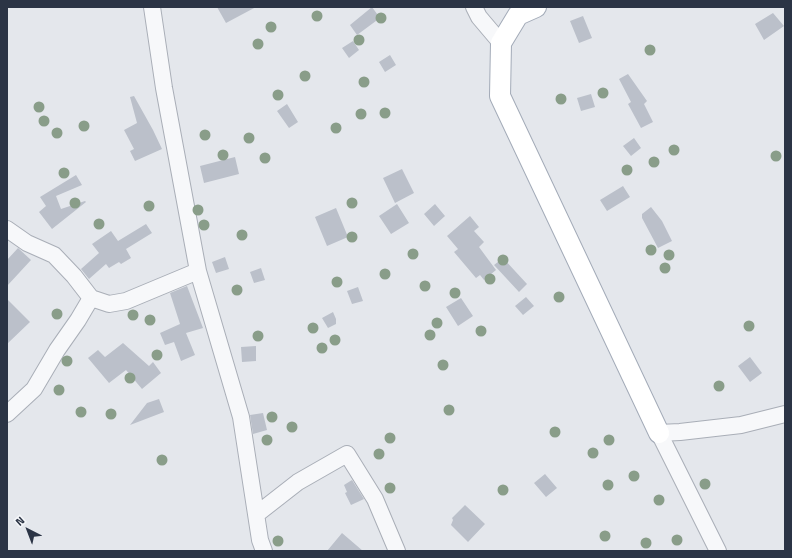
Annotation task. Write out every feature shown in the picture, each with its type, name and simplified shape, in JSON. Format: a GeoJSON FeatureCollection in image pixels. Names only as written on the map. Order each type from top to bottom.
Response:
{"type":"FeatureCollection","features":[{"type":"Feature","properties":{"kind":"main road"},"geometry":{"type":"LineString","coordinates":[[536,7],[518,15],[501,42],[500,96],[659,433]]}},
{"type":"Feature","properties":{"kind":"street"},"geometry":{"type":"LineString","coordinates":[[152,7],[164,88],[198,271],[241,417],[260,540],[264,551]]}},
{"type":"Feature","properties":{"kind":"street"},"geometry":{"type":"LineString","coordinates":[[474,7],[479,17],[501,42]]}},
{"type":"Feature","properties":{"kind":"street"},"geometry":{"type":"LineString","coordinates":[[7,229],[27,243],[54,255],[74,276],[91,298],[109,304],[126,301],[198,271]]}},
{"type":"Feature","properties":{"kind":"street"},"geometry":{"type":"LineString","coordinates":[[7,414],[34,389],[57,350],[91,298]]}},
{"type":"Feature","properties":{"kind":"street"},"geometry":{"type":"LineString","coordinates":[[718,551],[659,433],[741,425],[785,414]]}},
{"type":"Feature","properties":{"kind":"street"},"geometry":{"type":"LineString","coordinates":[[257,514],[298,482],[347,454],[375,499],[397,551]]}},
{"type":"Feature","properties":{"kind":"building"},"geometry":{"type":"Polygon","coordinates":[[[217,7],[256,7],[226,23],[217,7]]]}},
{"type":"Feature","properties":{"kind":"building"},"geometry":{"type":"Polygon","coordinates":[[[372,7],[380,18],[357,35],[350,25],[372,7]]]}},
{"type":"Feature","properties":{"kind":"building"},"geometry":{"type":"Polygon","coordinates":[[[773,13],[784,26],[764,40],[755,24],[773,13]]]}},
{"type":"Feature","properties":{"kind":"building"},"geometry":{"type":"Polygon","coordinates":[[[583,16],[592,38],[579,43],[570,21],[583,16]]]}},
{"type":"Feature","properties":{"kind":"building"},"geometry":{"type":"Polygon","coordinates":[[[353,41],[359,50],[349,58],[342,48],[353,41]]]}},
{"type":"Feature","properties":{"kind":"building"},"geometry":{"type":"Polygon","coordinates":[[[390,55],[396,65],[385,72],[379,62],[390,55]]]}},
{"type":"Feature","properties":{"kind":"building"},"geometry":{"type":"Polygon","coordinates":[[[628,74],[647,101],[644,104],[653,122],[641,128],[628,104],[631,102],[619,79],[628,74]]]}},
{"type":"Feature","properties":{"kind":"building"},"geometry":{"type":"Polygon","coordinates":[[[591,94],[595,107],[581,111],[577,98],[591,94]]]}},
{"type":"Feature","properties":{"kind":"building"},"geometry":{"type":"Polygon","coordinates":[[[134,96],[162,149],[135,161],[130,151],[134,149],[124,130],[137,123],[130,97],[134,96]]]}},
{"type":"Feature","properties":{"kind":"building"},"geometry":{"type":"Polygon","coordinates":[[[287,104],[298,122],[289,128],[277,111],[287,104]]]}},
{"type":"Feature","properties":{"kind":"building"},"geometry":{"type":"Polygon","coordinates":[[[634,138],[641,148],[631,156],[623,146],[634,138]]]}},
{"type":"Feature","properties":{"kind":"building"},"geometry":{"type":"Polygon","coordinates":[[[235,157],[239,174],[204,183],[200,166],[235,157]]]}},
{"type":"Feature","properties":{"kind":"building"},"geometry":{"type":"Polygon","coordinates":[[[402,169],[414,193],[395,203],[383,178],[402,169]]]}},
{"type":"Feature","properties":{"kind":"building"},"geometry":{"type":"Polygon","coordinates":[[[76,175],[82,185],[56,196],[61,209],[85,201],[86,202],[52,229],[39,212],[46,206],[40,197],[76,175]]]}},
{"type":"Feature","properties":{"kind":"building"},"geometry":{"type":"Polygon","coordinates":[[[623,186],[630,197],[607,211],[600,200],[623,186]]]}},
{"type":"Feature","properties":{"kind":"building"},"geometry":{"type":"Polygon","coordinates":[[[397,204],[409,223],[391,234],[379,216],[397,204]]]}},
{"type":"Feature","properties":{"kind":"building"},"geometry":{"type":"Polygon","coordinates":[[[435,204],[445,216],[434,226],[424,214],[435,204]]]}},
{"type":"Feature","properties":{"kind":"building"},"geometry":{"type":"Polygon","coordinates":[[[651,207],[662,221],[672,241],[658,248],[642,218],[642,214],[651,207]]]}},
{"type":"Feature","properties":{"kind":"building"},"geometry":{"type":"Polygon","coordinates":[[[336,208],[348,237],[327,246],[315,217],[336,208]]]}},
{"type":"Feature","properties":{"kind":"building"},"geometry":{"type":"Polygon","coordinates":[[[470,216],[479,227],[474,231],[484,242],[479,247],[496,270],[484,280],[480,275],[476,278],[454,252],[458,249],[447,236],[470,216]]]}},
{"type":"Feature","properties":{"kind":"building"},"geometry":{"type":"Polygon","coordinates":[[[146,224],[152,233],[126,249],[131,258],[121,264],[119,262],[109,268],[106,264],[89,279],[81,269],[99,253],[92,244],[111,231],[118,241],[146,224]]]}},
{"type":"Feature","properties":{"kind":"building"},"geometry":{"type":"Polygon","coordinates":[[[18,248],[31,260],[7,286],[7,260],[18,248]]]}},
{"type":"Feature","properties":{"kind":"building"},"geometry":{"type":"Polygon","coordinates":[[[225,257],[229,269],[216,273],[212,262],[225,257]]]}},
{"type":"Feature","properties":{"kind":"building"},"geometry":{"type":"Polygon","coordinates":[[[503,258],[527,284],[519,292],[494,265],[503,258]]]}},
{"type":"Feature","properties":{"kind":"building"},"geometry":{"type":"Polygon","coordinates":[[[261,268],[265,280],[254,283],[250,272],[261,268]]]}},
{"type":"Feature","properties":{"kind":"building"},"geometry":{"type":"Polygon","coordinates":[[[187,286],[203,328],[186,333],[195,355],[181,361],[174,342],[165,345],[160,333],[180,324],[170,293],[187,286]]]}},
{"type":"Feature","properties":{"kind":"building"},"geometry":{"type":"Polygon","coordinates":[[[358,287],[363,301],[352,304],[347,291],[358,287]]]}},
{"type":"Feature","properties":{"kind":"building"},"geometry":{"type":"Polygon","coordinates":[[[526,297],[534,306],[523,315],[515,306],[526,297]]]}},
{"type":"Feature","properties":{"kind":"building"},"geometry":{"type":"Polygon","coordinates":[[[461,298],[473,316],[458,326],[446,307],[461,298]]]}},
{"type":"Feature","properties":{"kind":"building"},"geometry":{"type":"Polygon","coordinates":[[[7,299],[30,322],[7,344],[7,299]]]}},
{"type":"Feature","properties":{"kind":"building"},"geometry":{"type":"Polygon","coordinates":[[[333,312],[336,319],[336,324],[328,328],[322,318],[333,312]]]}},
{"type":"Feature","properties":{"kind":"building"},"geometry":{"type":"Polygon","coordinates":[[[123,343],[149,366],[153,362],[161,373],[142,389],[126,370],[109,383],[88,358],[98,350],[105,357],[123,343]]]}},
{"type":"Feature","properties":{"kind":"building"},"geometry":{"type":"Polygon","coordinates":[[[256,346],[256,361],[242,362],[241,347],[256,346]]]}},
{"type":"Feature","properties":{"kind":"building"},"geometry":{"type":"Polygon","coordinates":[[[750,357],[762,373],[750,382],[738,366],[750,357]]]}},
{"type":"Feature","properties":{"kind":"building"},"geometry":{"type":"Polygon","coordinates":[[[159,399],[164,412],[130,425],[147,403],[159,399]]]}},
{"type":"Feature","properties":{"kind":"building"},"geometry":{"type":"Polygon","coordinates":[[[263,413],[267,430],[253,434],[250,415],[263,413]]]}},
{"type":"Feature","properties":{"kind":"building"},"geometry":{"type":"Polygon","coordinates":[[[545,474],[557,488],[546,497],[534,483],[545,474]]]}},
{"type":"Feature","properties":{"kind":"building"},"geometry":{"type":"Polygon","coordinates":[[[352,480],[364,499],[351,505],[345,493],[347,492],[344,485],[352,480]]]}},
{"type":"Feature","properties":{"kind":"building"},"geometry":{"type":"Polygon","coordinates":[[[465,505],[485,524],[468,542],[451,525],[453,520],[452,518],[465,505]]]}},
{"type":"Feature","properties":{"kind":"building"},"geometry":{"type":"Polygon","coordinates":[[[342,533],[363,551],[327,551],[342,533]]]}}]}
